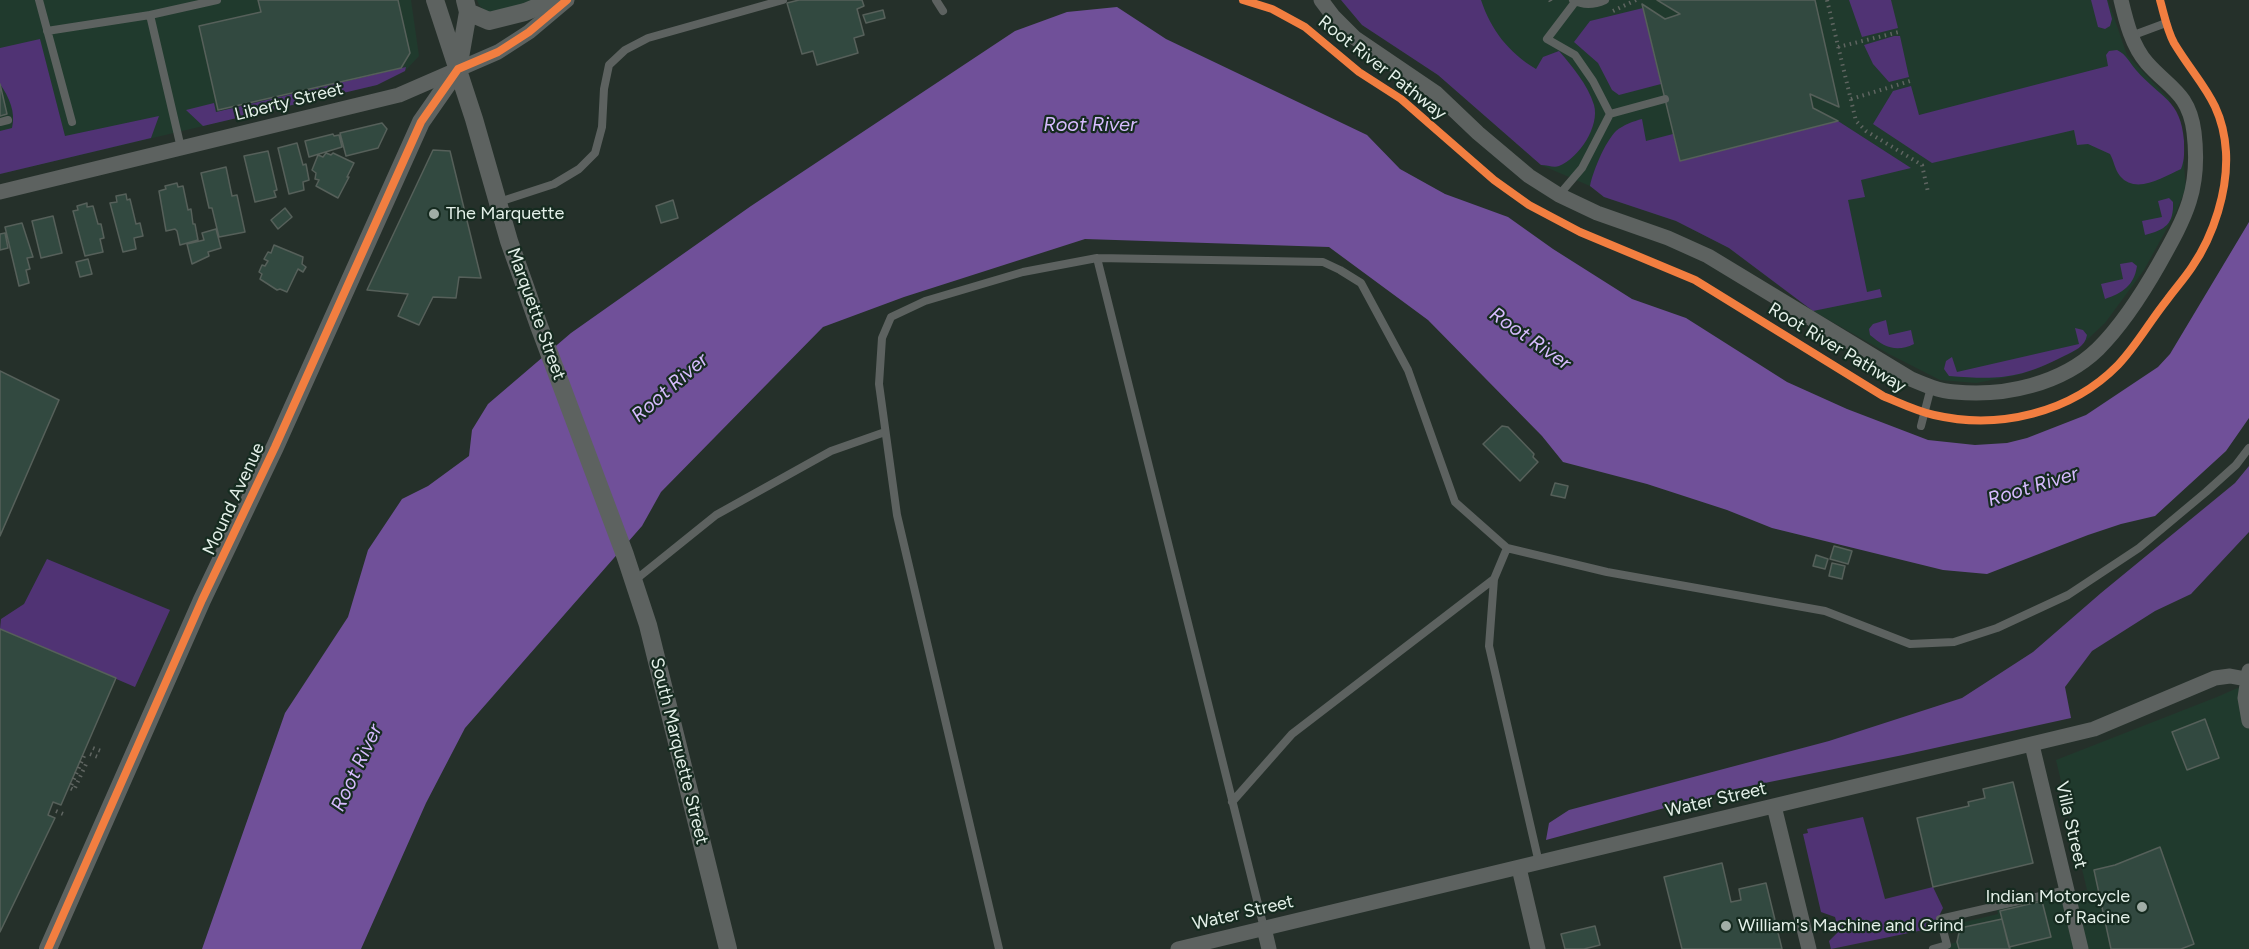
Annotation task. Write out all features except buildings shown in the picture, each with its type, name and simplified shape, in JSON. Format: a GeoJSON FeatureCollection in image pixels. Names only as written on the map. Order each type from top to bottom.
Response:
{"type":"FeatureCollection","features":[{"type":"Feature","properties":{"kind":"street","name":"Marquette Street"},"geometry":{"type":"LineString","coordinates":[[435,0],[499,202],[509,241],[625,555]]}},
{"type":"Feature","properties":{"kind":"street"},"geometry":{"type":"LineString","coordinates":[[467,6],[489,21],[525,12],[555,0]]}},
{"type":"Feature","properties":{"kind":"street","name":"Liberty Street"},"geometry":{"type":"LineString","coordinates":[[0,192],[399,95],[498,52],[529,32],[567,0]]}},
{"type":"Feature","properties":{"kind":"street"},"geometry":{"type":"LineString","coordinates":[[1322,0],[1333,16],[1355,38],[1420,81],[1511,162],[1559,195],[1597,213],[1668,238],[1708,256],[1911,379],[1953,392],[2004,392],[2023,388],[2080,364],[2110,336],[2130,312],[2181,225],[2191,201],[2194,184],[2196,149],[2191,118],[2181,96],[2146,62],[2131,36],[2121,0]]}},
{"type":"Feature","properties":{"kind":"street","name":"Marquette Street"},"geometry":{"type":"LineString","coordinates":[[458,69],[467,6]]}},
{"type":"Feature","properties":{"kind":"street","name":"Mound Avenue"},"geometry":{"type":"LineString","coordinates":[[48,949],[202,600],[275,447],[421,122],[458,69]]}},
{"type":"Feature","properties":{"kind":"street","name":"South Marquette Street"},"geometry":{"type":"LineString","coordinates":[[625,555],[648,625],[728,949]]}},
{"type":"Feature","properties":{"kind":"street"},"geometry":{"type":"LineString","coordinates":[[2248,674],[2245,698],[2249,721]]}},
{"type":"Feature","properties":{"kind":"street","name":"Water Street"},"geometry":{"type":"LineString","coordinates":[[1178,949],[2032,745],[2094,729],[2215,678],[2248,674]]}},
{"type":"Feature","properties":{"kind":"street","name":"Villa Street"},"geometry":{"type":"LineString","coordinates":[[2032,745],[2081,949]]}},
{"type":"Feature","properties":{"kind":"street"},"geometry":{"type":"LineString","coordinates":[[1774,806],[1809,949]]}},
{"type":"Feature","properties":{"kind":"street"},"geometry":{"type":"LineString","coordinates":[[1519,868],[1538,949]]}},
{"type":"Feature","properties":{"kind":"street"},"geometry":{"type":"LineString","coordinates":[[1264,928],[1269,949]]}},
{"type":"Feature","properties":{"kind":"lane"},"geometry":{"type":"LineString","coordinates":[[39,0],[72,122]]}},
{"type":"Feature","properties":{"kind":"lane"},"geometry":{"type":"LineString","coordinates":[[47,31],[150,15],[217,0]]}},
{"type":"Feature","properties":{"kind":"lane"},"geometry":{"type":"LineString","coordinates":[[499,202],[554,184],[579,170],[595,153],[602,127],[604,89],[609,65],[625,50],[648,38],[783,0]]}},
{"type":"Feature","properties":{"kind":"lane"},"geometry":{"type":"LineString","coordinates":[[936,0],[943,11]]}},
{"type":"Feature","properties":{"kind":"lane"},"geometry":{"type":"LineString","coordinates":[[1605,0],[1595,4],[1574,1],[1547,39],[1575,55],[1593,81],[1610,114]]}},
{"type":"Feature","properties":{"kind":"lane"},"geometry":{"type":"LineString","coordinates":[[150,15],[182,148]]}},
{"type":"Feature","properties":{"kind":"lane"},"geometry":{"type":"LineString","coordinates":[[2131,36],[2166,23]]}},
{"type":"Feature","properties":{"kind":"lane"},"geometry":{"type":"LineString","coordinates":[[1559,195],[1582,168],[1610,114],[1665,99]]}},
{"type":"Feature","properties":{"kind":"lane"},"geometry":{"type":"LineString","coordinates":[[1097,258],[1264,928]]}},
{"type":"Feature","properties":{"kind":"lane"},"geometry":{"type":"LineString","coordinates":[[999,949],[897,515],[879,384],[882,338],[891,317],[925,301],[1023,272],[1097,258],[1323,262],[1361,283],[1408,370],[1455,502],[1507,548],[1607,572],[1825,611],[1910,644],[1954,642],[1997,628],[2068,595],[2139,548],[2236,465],[2249,448]]}},
{"type":"Feature","properties":{"kind":"lane"},"geometry":{"type":"LineString","coordinates":[[1921,426],[1931,387]]}},
{"type":"Feature","properties":{"kind":"lane"},"geometry":{"type":"LineString","coordinates":[[634,581],[716,515],[831,451],[885,432]]}},
{"type":"Feature","properties":{"kind":"lane"},"geometry":{"type":"LineString","coordinates":[[1507,548],[1494,579],[1489,646],[1539,863]]}},
{"type":"Feature","properties":{"kind":"lane"},"geometry":{"type":"LineString","coordinates":[[1232,802],[1292,734],[1494,579]]}},
{"type":"Feature","properties":{"kind":"lane"},"geometry":{"type":"LineString","coordinates":[[1933,949],[1947,945],[1940,920],[2067,890]]}},
{"type":"Feature","properties":{"kind":"path"},"geometry":{"type":"LineString","coordinates":[[1827,0],[1856,121],[1866,131],[1922,165],[1928,192]]}},
{"type":"Feature","properties":{"kind":"path"},"geometry":{"type":"LineString","coordinates":[[1838,47],[1899,32]]}},
{"type":"Feature","properties":{"kind":"path"},"geometry":{"type":"LineString","coordinates":[[1851,99],[1910,81]]}},
{"type":"Feature","properties":{"kind":"path"},"geometry":{"type":"LineString","coordinates":[[93,748],[101,751]]}},
{"type":"Feature","properties":{"kind":"path"},"geometry":{"type":"LineString","coordinates":[[90,754],[98,757]]}},
{"type":"Feature","properties":{"kind":"path"},"geometry":{"type":"LineString","coordinates":[[84,756],[70,788],[74,790],[87,762]]}},
{"type":"Feature","properties":{"kind":"path"},"geometry":{"type":"LineString","coordinates":[[56,811],[63,814]]}},
{"type":"Feature","properties":{"kind":"shaded area"},"geometry":{"type":"Polygon","coordinates":[[[0,0],[411,0],[419,56],[405,71],[377,85],[0,174],[0,0]]]}},
{"type":"Feature","properties":{"kind":"shaded area"},"geometry":{"type":"Polygon","coordinates":[[[477,0],[541,0],[501,11],[486,12],[477,0]]]}},
{"type":"Feature","properties":{"kind":"shaded area"},"geometry":{"type":"Polygon","coordinates":[[[1341,0],[2108,0],[2127,55],[2169,99],[2181,131],[2186,188],[2176,212],[2144,270],[2105,323],[2075,351],[2018,375],[1976,383],[1940,380],[1813,311],[1729,248],[1676,221],[1604,197],[1590,186],[1541,165],[1438,75],[1362,25],[1341,0]]]}},
{"type":"Feature","properties":{"kind":"shaded area"},"geometry":{"type":"Polygon","coordinates":[[[1341,0],[1481,0],[1495,31],[1509,48],[1536,69],[1543,57],[1559,51],[1584,83],[1594,105],[1594,122],[1591,131],[1580,149],[1566,162],[1557,167],[1541,165],[1438,75],[1362,25],[1341,0]]]}},
{"type":"Feature","properties":{"kind":"shaded area"},"geometry":{"type":"Polygon","coordinates":[[[1849,0],[1891,0],[1898,28],[1862,37],[1849,0]]]}},
{"type":"Feature","properties":{"kind":"shaded area"},"geometry":{"type":"Polygon","coordinates":[[[2091,0],[2107,0],[2112,19],[2110,26],[2105,29],[2098,27],[2091,0]]]}},
{"type":"Feature","properties":{"kind":"shaded area"},"geometry":{"type":"Polygon","coordinates":[[[1643,8],[1661,84],[1619,95],[1612,90],[1598,63],[1574,42],[1590,21],[1643,8]]]}},
{"type":"Feature","properties":{"kind":"shaded area"},"geometry":{"type":"Polygon","coordinates":[[[1900,36],[1909,77],[1889,82],[1873,64],[1864,45],[1900,36]]]}},
{"type":"Feature","properties":{"kind":"shaded area"},"geometry":{"type":"Polygon","coordinates":[[[40,39],[65,136],[159,116],[151,138],[0,174],[0,131],[12,128],[13,116],[9,99],[0,84],[0,48],[40,39]]]}},
{"type":"Feature","properties":{"kind":"shaded area"},"geometry":{"type":"Polygon","coordinates":[[[2117,50],[2126,56],[2136,70],[2174,107],[2182,127],[2184,152],[2181,169],[2150,183],[2134,184],[2126,181],[2118,174],[2110,154],[2088,144],[2077,145],[2074,130],[1932,163],[1873,124],[1893,91],[1911,86],[1919,115],[2108,66],[2106,55],[2109,51],[2117,50]]]}},
{"type":"Feature","properties":{"kind":"shaded area"},"geometry":{"type":"Polygon","coordinates":[[[406,67],[405,71],[377,85],[203,126],[186,110],[214,103],[216,112],[406,67]]]}},
{"type":"Feature","properties":{"kind":"shaded area"},"geometry":{"type":"Polygon","coordinates":[[[1642,119],[1646,141],[1673,134],[1680,161],[1838,121],[1911,168],[1861,180],[1865,197],[1848,200],[1867,292],[1880,289],[1882,297],[1813,311],[1729,248],[1676,221],[1604,197],[1590,186],[1604,149],[1616,131],[1642,119]]]}},
{"type":"Feature","properties":{"kind":"shaded area"},"geometry":{"type":"Polygon","coordinates":[[[2169,198],[2173,202],[2170,221],[2158,231],[2145,235],[2142,221],[2162,217],[2158,201],[2169,198]]]}},
{"type":"Feature","properties":{"kind":"shaded area"},"geometry":{"type":"Polygon","coordinates":[[[2132,262],[2137,266],[2130,284],[2117,294],[2105,299],[2101,284],[2123,279],[2120,264],[2132,262]]]}},
{"type":"Feature","properties":{"kind":"shaded area"},"geometry":{"type":"Polygon","coordinates":[[[1886,320],[1889,335],[1911,330],[1914,344],[1902,348],[1890,347],[1870,335],[1869,329],[1873,324],[1886,320]]]}},
{"type":"Feature","properties":{"kind":"shaded area"},"geometry":{"type":"Polygon","coordinates":[[[2075,328],[2083,330],[2087,335],[2084,343],[2072,352],[2034,369],[2008,376],[1966,377],[1949,376],[1944,369],[1946,361],[1952,357],[1957,372],[2079,344],[2075,328]]]}},
{"type":"Feature","properties":{"kind":"shaded area"},"geometry":{"type":"Polygon","coordinates":[[[2249,466],[2249,532],[2191,594],[2155,611],[2092,651],[2065,687],[2071,718],[1735,789],[1546,840],[1549,823],[1569,810],[1829,741],[1962,698],[2033,652],[2235,483],[2249,466]]]}},
{"type":"Feature","properties":{"kind":"shaded area"},"geometry":{"type":"Polygon","coordinates":[[[47,559],[170,610],[135,687],[0,629],[1,619],[24,604],[47,559]]]}},
{"type":"Feature","properties":{"kind":"shaded area"},"geometry":{"type":"Polygon","coordinates":[[[2249,683],[2249,949],[1934,949],[1960,941],[1956,924],[1998,914],[1997,909],[2087,890],[2056,760],[2249,683]]]}},
{"type":"Feature","properties":{"kind":"shaded area"},"geometry":{"type":"Polygon","coordinates":[[[1863,817],[1885,899],[1933,887],[1943,908],[1933,928],[1831,949],[1829,941],[1839,931],[1835,917],[1821,912],[1803,834],[1808,833],[1807,829],[1863,817]]]}},
{"type":"Feature","properties":{"kind":"water","name":"Root River"},"geometry":{"type":"Polygon","coordinates":[[[1117,7],[1166,39],[1367,135],[1400,169],[1445,194],[1508,217],[1553,249],[1632,299],[1686,318],[1787,382],[1847,409],[1928,440],[1975,445],[2007,443],[2027,438],[2086,415],[2158,367],[2170,354],[2249,222],[2249,418],[2226,451],[2155,516],[2088,535],[1987,574],[1943,570],[1772,528],[1727,510],[1647,484],[1563,462],[1542,436],[1428,320],[1329,247],[1085,239],[904,297],[823,327],[661,492],[642,526],[465,728],[426,803],[361,949],[202,949],[285,713],[348,617],[368,550],[402,499],[428,486],[469,456],[472,430],[488,404],[571,333],[751,206],[1015,31],[1067,12],[1117,7]]]}},
{"type":"Feature","properties":{"kind":"cycle path"},"geometry":{"type":"LineString","coordinates":[[48,949],[202,600],[275,447],[421,122],[458,69],[498,52],[529,32],[567,0]]}},
{"type":"Feature","properties":{"kind":"cycle path","name":"Root River Pathway"},"geometry":{"type":"LineString","coordinates":[[1243,0],[1272,9],[1305,27],[1359,72],[1401,99],[1494,180],[1529,205],[1580,232],[1695,280],[1883,396],[1934,415],[1984,420],[2033,414],[2079,395],[2099,382],[2125,357],[2186,276],[2213,227],[2225,182],[2224,134],[2208,93],[2174,43],[2160,0]]}},
{"type":"Feature","properties":{"kind":"place","name":"The Marquette"},"geometry":{"type":"Point","coordinates":[434,214]}},
{"type":"Feature","properties":{"kind":"place","name":"Indian Motorcycle of Racine"},"geometry":{"type":"Point","coordinates":[2142,907]}},
{"type":"Feature","properties":{"kind":"place","name":"William's Machine and Grind"},"geometry":{"type":"Point","coordinates":[1726,926]}}]}
